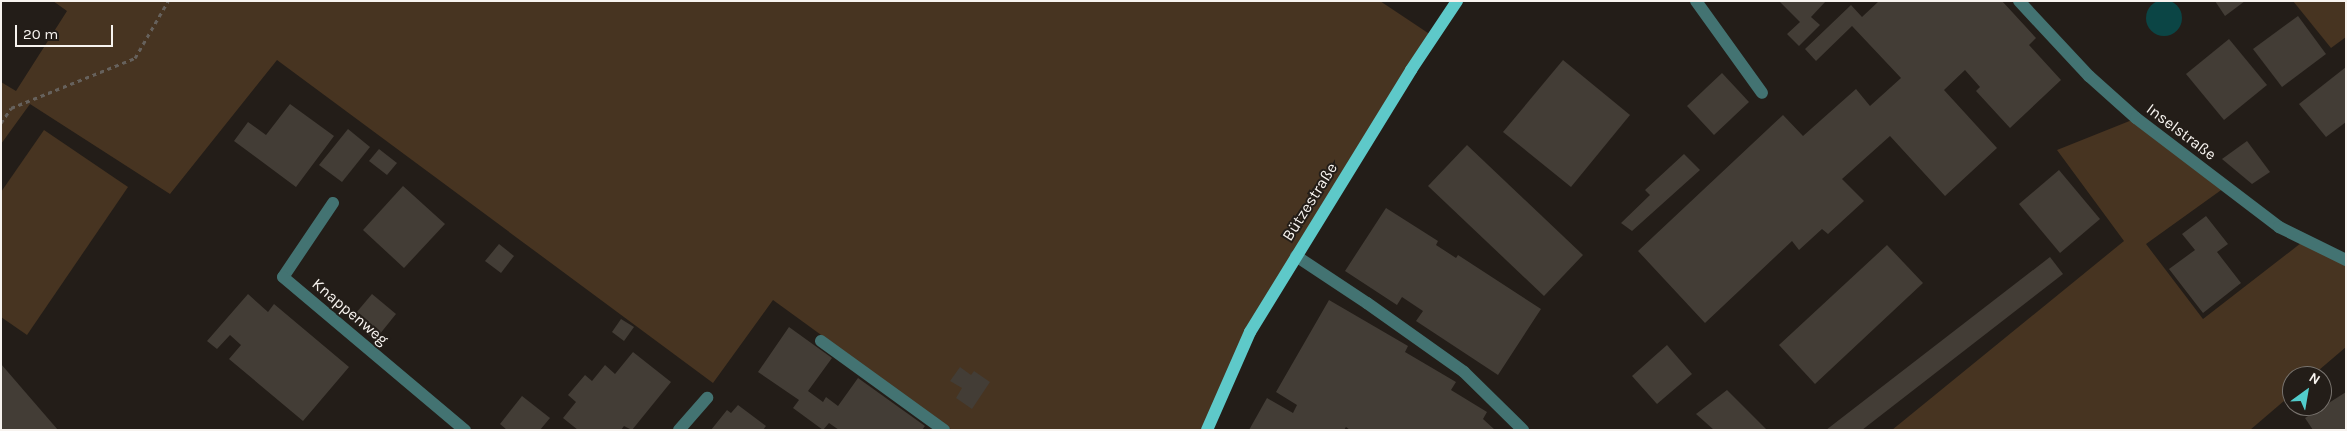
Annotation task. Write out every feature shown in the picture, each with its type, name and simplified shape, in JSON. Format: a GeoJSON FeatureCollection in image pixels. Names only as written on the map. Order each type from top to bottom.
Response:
{"type":"FeatureCollection","features":[{"type":"Feature","properties":{"kind":"main road","name":"Bützestraße"},"geometry":{"type":"LineString","coordinates":[[1208,430],[1250,332],[1411,70],[1457,1]]}},
{"type":"Feature","properties":{"kind":"street"},"geometry":{"type":"LineString","coordinates":[[1696,1],[1762,93]]}},
{"type":"Feature","properties":{"kind":"street","name":"Inselstraße"},"geometry":{"type":"LineString","coordinates":[[2019,1],[2089,76],[2136,118],[2280,227],[2346,260]]}},
{"type":"Feature","properties":{"kind":"street","name":"Knappenweg"},"geometry":{"type":"LineString","coordinates":[[333,203],[283,277],[465,430]]}},
{"type":"Feature","properties":{"kind":"street"},"geometry":{"type":"LineString","coordinates":[[1296,256],[1367,303],[1464,372],[1523,430]]}},
{"type":"Feature","properties":{"kind":"street"},"geometry":{"type":"LineString","coordinates":[[821,341],[944,430]]}},
{"type":"Feature","properties":{"kind":"street"},"geometry":{"type":"LineString","coordinates":[[680,430],[707,398]]}},
{"type":"Feature","properties":{"kind":"path"},"geometry":{"type":"LineString","coordinates":[[1,123],[11,108],[135,58],[168,1]]}},
{"type":"Feature","properties":{"kind":"shaded area"},"geometry":{"type":"Polygon","coordinates":[[[53,1],[1380,1],[1431,35],[1304,240],[1206,430],[952,430],[773,300],[713,383],[277,60],[170,194],[30,104],[1,144],[1,82],[16,91],[67,11],[53,1]]]}},
{"type":"Feature","properties":{"kind":"shaded area"},"geometry":{"type":"Polygon","coordinates":[[[2293,1],[2346,1],[2346,37],[2331,48],[2293,1]]]}},
{"type":"Feature","properties":{"kind":"shaded area"},"geometry":{"type":"Polygon","coordinates":[[[2132,120],[2224,188],[2146,244],[2203,319],[2301,243],[2346,259],[2346,347],[2324,366],[2282,366],[2282,403],[2250,430],[1892,430],[2124,241],[2057,150],[2132,120]]]}},
{"type":"Feature","properties":{"kind":"shaded area"},"geometry":{"type":"Polygon","coordinates":[[[44,130],[128,187],[27,335],[1,317],[1,192],[44,130]]]}},
{"type":"Feature","properties":{"kind":"water"},"geometry":{"type":"Polygon","coordinates":[[[2164,0],[2176,6],[2182,18],[2176,30],[2164,36],[2152,30],[2146,18],[2152,6],[2164,0]]]}},
{"type":"Feature","properties":{"kind":"building"},"geometry":{"type":"Polygon","coordinates":[[[1779,1],[1826,1],[1811,17],[1820,25],[1799,46],[1787,34],[1800,22],[1779,1]]]}},
{"type":"Feature","properties":{"kind":"building"},"geometry":{"type":"Polygon","coordinates":[[[1879,1],[2002,1],[2036,38],[2029,45],[2061,80],[2010,128],[1976,91],[1980,87],[1965,70],[1944,90],[1997,148],[1945,196],[1890,136],[1842,179],[1864,201],[1828,234],[1822,229],[1799,250],[1792,241],[1705,323],[1638,251],[1783,115],[1803,136],[1856,89],[1870,106],[1901,78],[1852,26],[1816,61],[1805,49],[1851,5],[1862,17],[1879,1]]]}},
{"type":"Feature","properties":{"kind":"building"},"geometry":{"type":"Polygon","coordinates":[[[2215,1],[2245,1],[2225,16],[2215,1]]]}},
{"type":"Feature","properties":{"kind":"building"},"geometry":{"type":"Polygon","coordinates":[[[2298,16],[2326,54],[2282,87],[2253,49],[2298,16]]]}},
{"type":"Feature","properties":{"kind":"building"},"geometry":{"type":"Polygon","coordinates":[[[2229,39],[2267,85],[2224,120],[2186,74],[2229,39]]]}},
{"type":"Feature","properties":{"kind":"building"},"geometry":{"type":"Polygon","coordinates":[[[1563,60],[1630,115],[1571,187],[1503,132],[1563,60]]]}},
{"type":"Feature","properties":{"kind":"building"},"geometry":{"type":"Polygon","coordinates":[[[2346,67],[2346,122],[2326,137],[2299,104],[2346,67]]]}},
{"type":"Feature","properties":{"kind":"building"},"geometry":{"type":"Polygon","coordinates":[[[1722,73],[1749,102],[1714,135],[1687,106],[1722,73]]]}},
{"type":"Feature","properties":{"kind":"building"},"geometry":{"type":"Polygon","coordinates":[[[290,104],[334,136],[296,187],[234,141],[248,122],[266,135],[290,104]]]}},
{"type":"Feature","properties":{"kind":"building"},"geometry":{"type":"Polygon","coordinates":[[[348,129],[370,147],[342,182],[319,165],[348,129]]]}},
{"type":"Feature","properties":{"kind":"building"},"geometry":{"type":"Polygon","coordinates":[[[2247,141],[2270,172],[2252,184],[2222,159],[2247,141]]]}},
{"type":"Feature","properties":{"kind":"building"},"geometry":{"type":"Polygon","coordinates":[[[1467,145],[1583,255],[1544,296],[1428,186],[1467,145]]]}},
{"type":"Feature","properties":{"kind":"building"},"geometry":{"type":"Polygon","coordinates":[[[379,149],[397,163],[387,175],[369,161],[379,149]]]}},
{"type":"Feature","properties":{"kind":"building"},"geometry":{"type":"Polygon","coordinates":[[[1684,154],[1700,170],[1632,231],[1621,223],[1650,195],[1645,190],[1684,154]]]}},
{"type":"Feature","properties":{"kind":"building"},"geometry":{"type":"Polygon","coordinates":[[[2059,170],[2100,219],[2060,253],[2019,204],[2059,170]]]}},
{"type":"Feature","properties":{"kind":"building"},"geometry":{"type":"Polygon","coordinates":[[[403,186],[445,224],[404,268],[363,230],[403,186]]]}},
{"type":"Feature","properties":{"kind":"building"},"geometry":{"type":"Polygon","coordinates":[[[1386,208],[1438,241],[1436,245],[1456,258],[1458,255],[1541,309],[1498,375],[1416,321],[1423,311],[1402,297],[1397,305],[1345,271],[1386,208]]]}},
{"type":"Feature","properties":{"kind":"building"},"geometry":{"type":"Polygon","coordinates":[[[2206,216],[2228,244],[2217,252],[2241,283],[2203,313],[2169,269],[2195,250],[2182,234],[2206,216]]]}},
{"type":"Feature","properties":{"kind":"building"},"geometry":{"type":"Polygon","coordinates":[[[499,244],[514,256],[501,273],[485,261],[499,244]]]}},
{"type":"Feature","properties":{"kind":"building"},"geometry":{"type":"Polygon","coordinates":[[[1887,245],[1923,283],[1815,384],[1779,345],[1887,245]]]}},
{"type":"Feature","properties":{"kind":"building"},"geometry":{"type":"Polygon","coordinates":[[[2050,257],[2063,274],[1862,430],[1826,430],[2050,257]]]}},
{"type":"Feature","properties":{"kind":"building"},"geometry":{"type":"Polygon","coordinates":[[[248,294],[268,312],[274,304],[349,367],[303,421],[229,359],[241,345],[230,335],[217,349],[207,341],[248,294]]]}},
{"type":"Feature","properties":{"kind":"building"},"geometry":{"type":"Polygon","coordinates":[[[372,294],[396,314],[375,340],[350,320],[372,294]]]}},
{"type":"Feature","properties":{"kind":"building"},"geometry":{"type":"Polygon","coordinates":[[[1329,300],[1408,346],[1405,352],[1456,382],[1451,390],[1487,412],[1483,419],[1495,430],[1350,430],[1346,427],[1344,430],[1249,430],[1267,398],[1293,413],[1297,405],[1276,392],[1329,300]]]}},
{"type":"Feature","properties":{"kind":"building"},"geometry":{"type":"Polygon","coordinates":[[[621,319],[634,327],[624,341],[612,332],[621,319]]]}},
{"type":"Feature","properties":{"kind":"building"},"geometry":{"type":"Polygon","coordinates":[[[789,327],[832,358],[808,391],[823,402],[826,397],[838,406],[858,378],[925,426],[922,430],[839,430],[829,423],[823,430],[793,408],[799,400],[758,372],[789,327]]]}},
{"type":"Feature","properties":{"kind":"building"},"geometry":{"type":"Polygon","coordinates":[[[1667,345],[1692,374],[1657,404],[1632,376],[1667,345]]]}},
{"type":"Feature","properties":{"kind":"building"},"geometry":{"type":"Polygon","coordinates":[[[633,352],[671,382],[632,430],[624,426],[621,430],[578,430],[563,418],[576,402],[568,395],[585,375],[592,381],[605,365],[615,374],[633,352]]]}},
{"type":"Feature","properties":{"kind":"building"},"geometry":{"type":"Polygon","coordinates":[[[1,364],[58,430],[1,430],[1,364]]]}},
{"type":"Feature","properties":{"kind":"building"},"geometry":{"type":"Polygon","coordinates":[[[960,367],[971,375],[974,371],[990,382],[972,409],[956,398],[962,388],[950,381],[960,367]]]}},
{"type":"Feature","properties":{"kind":"building"},"geometry":{"type":"Polygon","coordinates":[[[1727,390],[1767,430],[1714,430],[1696,414],[1727,390]]]}},
{"type":"Feature","properties":{"kind":"building"},"geometry":{"type":"Polygon","coordinates":[[[2346,392],[2346,430],[2313,430],[2305,418],[2308,416],[2332,416],[2332,401],[2346,392]]]}},
{"type":"Feature","properties":{"kind":"building"},"geometry":{"type":"Polygon","coordinates":[[[522,396],[550,418],[540,430],[507,430],[500,424],[522,396]]]}},
{"type":"Feature","properties":{"kind":"building"},"geometry":{"type":"Polygon","coordinates":[[[738,405],[766,426],[763,430],[711,430],[727,410],[731,413],[738,405]]]}}]}
